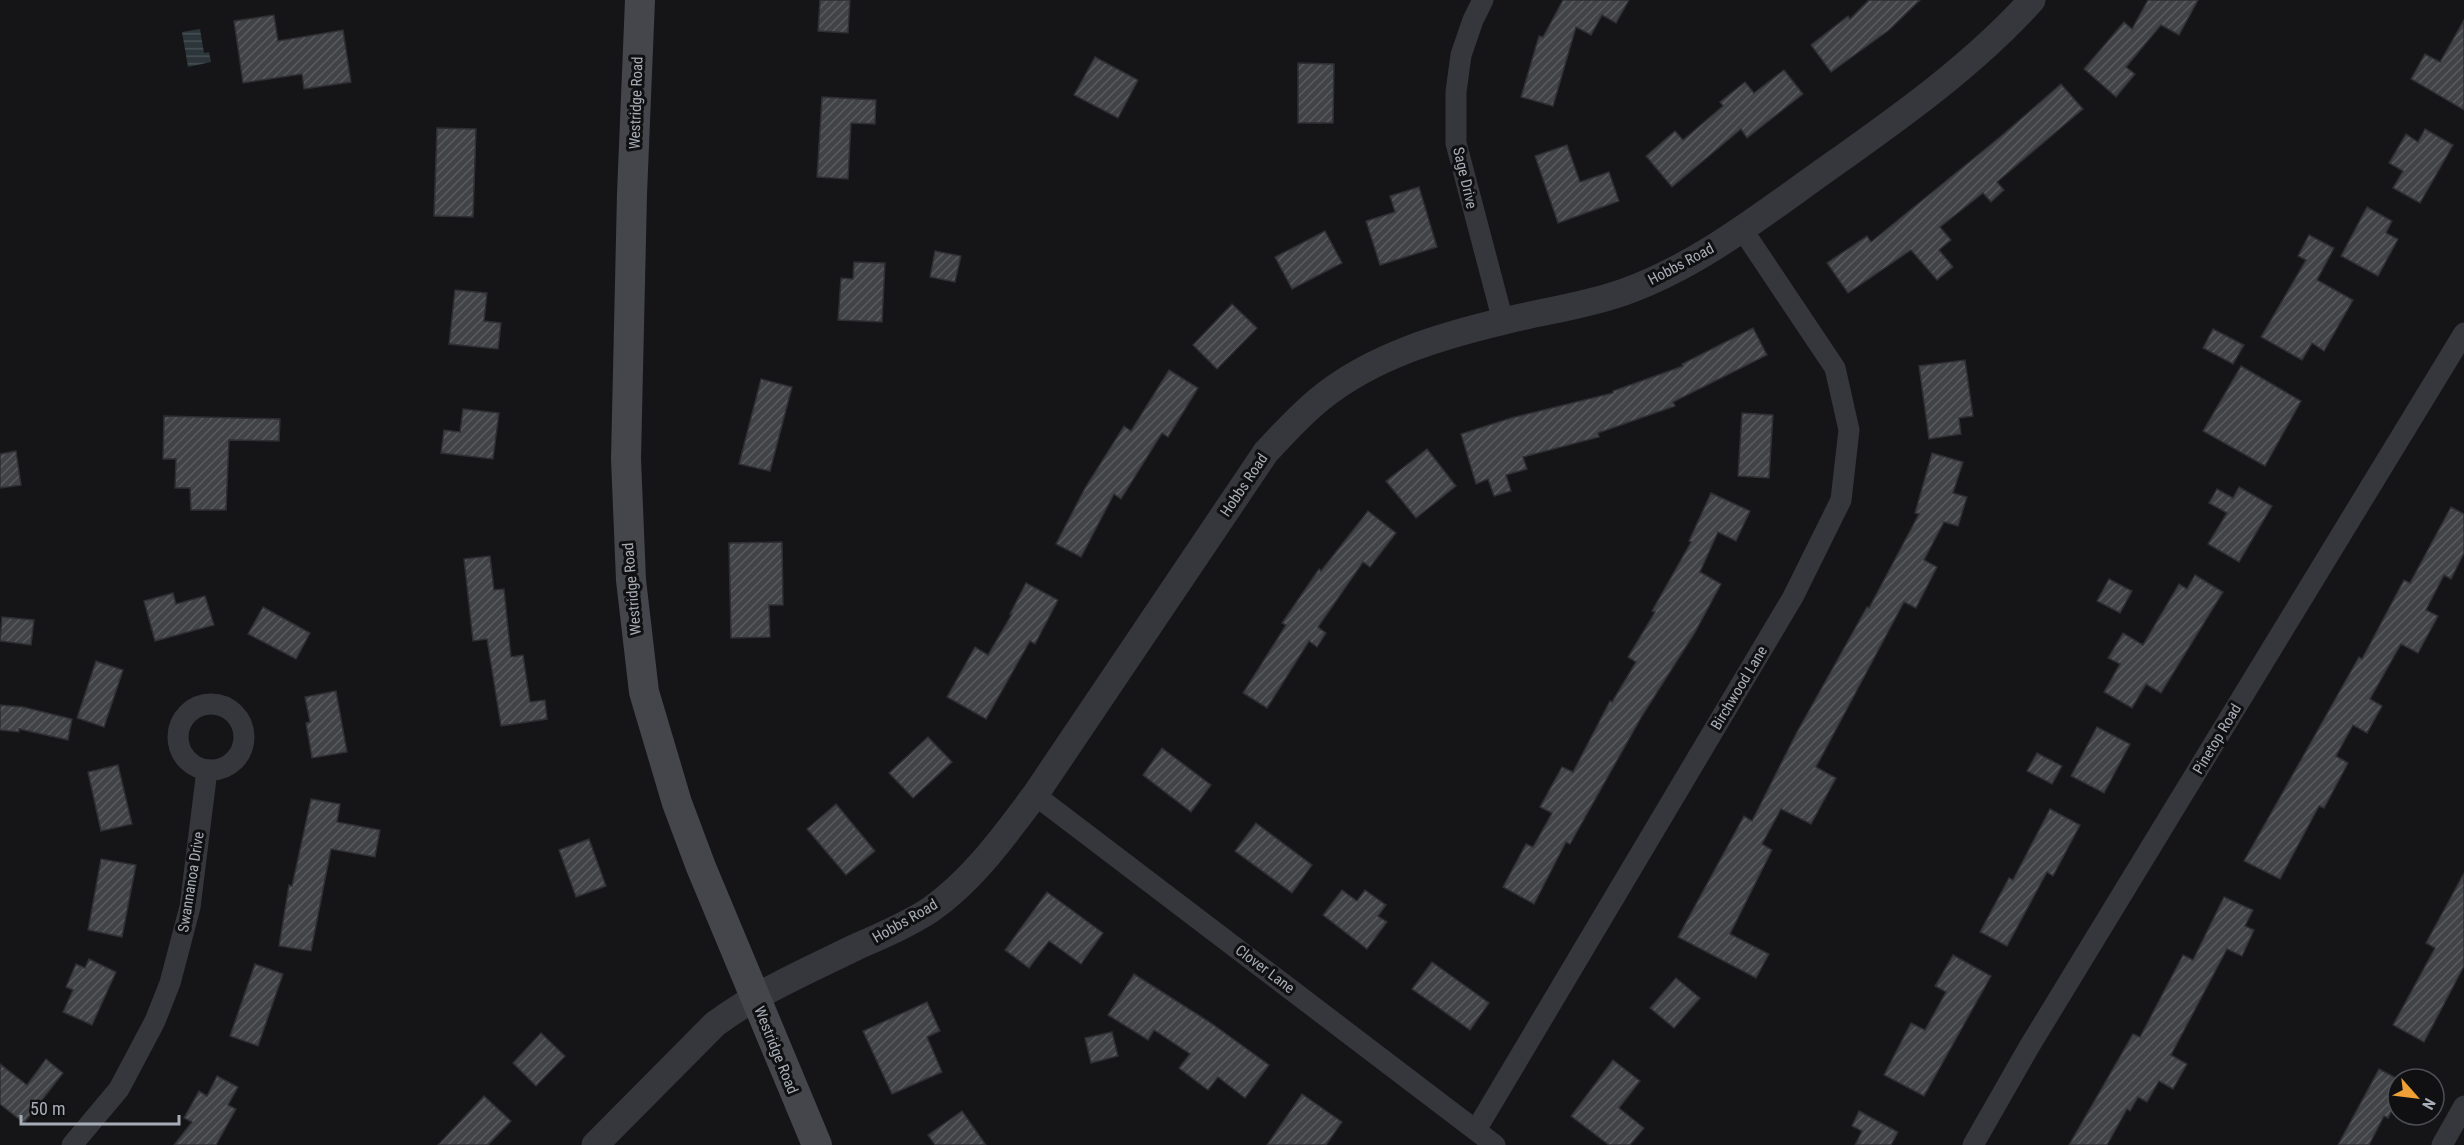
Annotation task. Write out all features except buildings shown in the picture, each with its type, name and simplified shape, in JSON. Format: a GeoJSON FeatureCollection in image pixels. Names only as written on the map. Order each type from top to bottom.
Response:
{"type":"FeatureCollection","features":[{"type":"Feature","properties":{"kind":"main road","name":"Westridge Road"},"geometry":{"type":"LineString","coordinates":[[640,0],[632,194],[626,512],[635,631],[644,692],[677,803],[755,999],[817,1145]]}},
{"type":"Feature","properties":{"kind":"street","name":"Sage Drive"},"geometry":{"type":"LineString","coordinates":[[1483,0],[1473,20],[1461,55],[1456,92],[1456,143],[1503,321]]}},
{"type":"Feature","properties":{"kind":"street","name":"Hobbs Road"},"geometry":{"type":"LineString","coordinates":[[595,1145],[715,1024],[801,974],[903,925],[931,909],[964,882],[995,847],[1035,795],[1266,452],[1296,420],[1323,397],[1358,373],[1424,342],[1503,321],[1580,305],[1623,292],[1660,277],[1703,255],[1898,118],[1967,61],[2018,16],[2032,0]]}},
{"type":"Feature","properties":{"kind":"street","name":"Birchwood Lane"},"geometry":{"type":"LineString","coordinates":[[1476,1130],[1793,597],[1841,500],[1849,430],[1835,368],[1742,229]]}},
{"type":"Feature","properties":{"kind":"street","name":"Pinetop Road"},"geometry":{"type":"LineString","coordinates":[[1973,1145],[2036,1037],[2464,333]]}},
{"type":"Feature","properties":{"kind":"street","name":"Swannanoa Drive"},"geometry":{"type":"LineString","coordinates":[[72,1145],[119,1089],[155,1021],[170,983],[190,907],[207,770]]}},
{"type":"Feature","properties":{"kind":"street","name":"Clover Lane"},"geometry":{"type":"LineString","coordinates":[[1035,795],[1495,1145]]}},
{"type":"Feature","properties":{"kind":"street"},"geometry":{"type":"LineString","coordinates":[[2442,1145],[2464,1106]]}},
{"type":"Feature","properties":{"kind":"shaded area"},"geometry":{"type":"Polygon","coordinates":[[[200,29],[204,53],[209,52],[211,62],[188,67],[182,32],[200,29]]]}}]}
